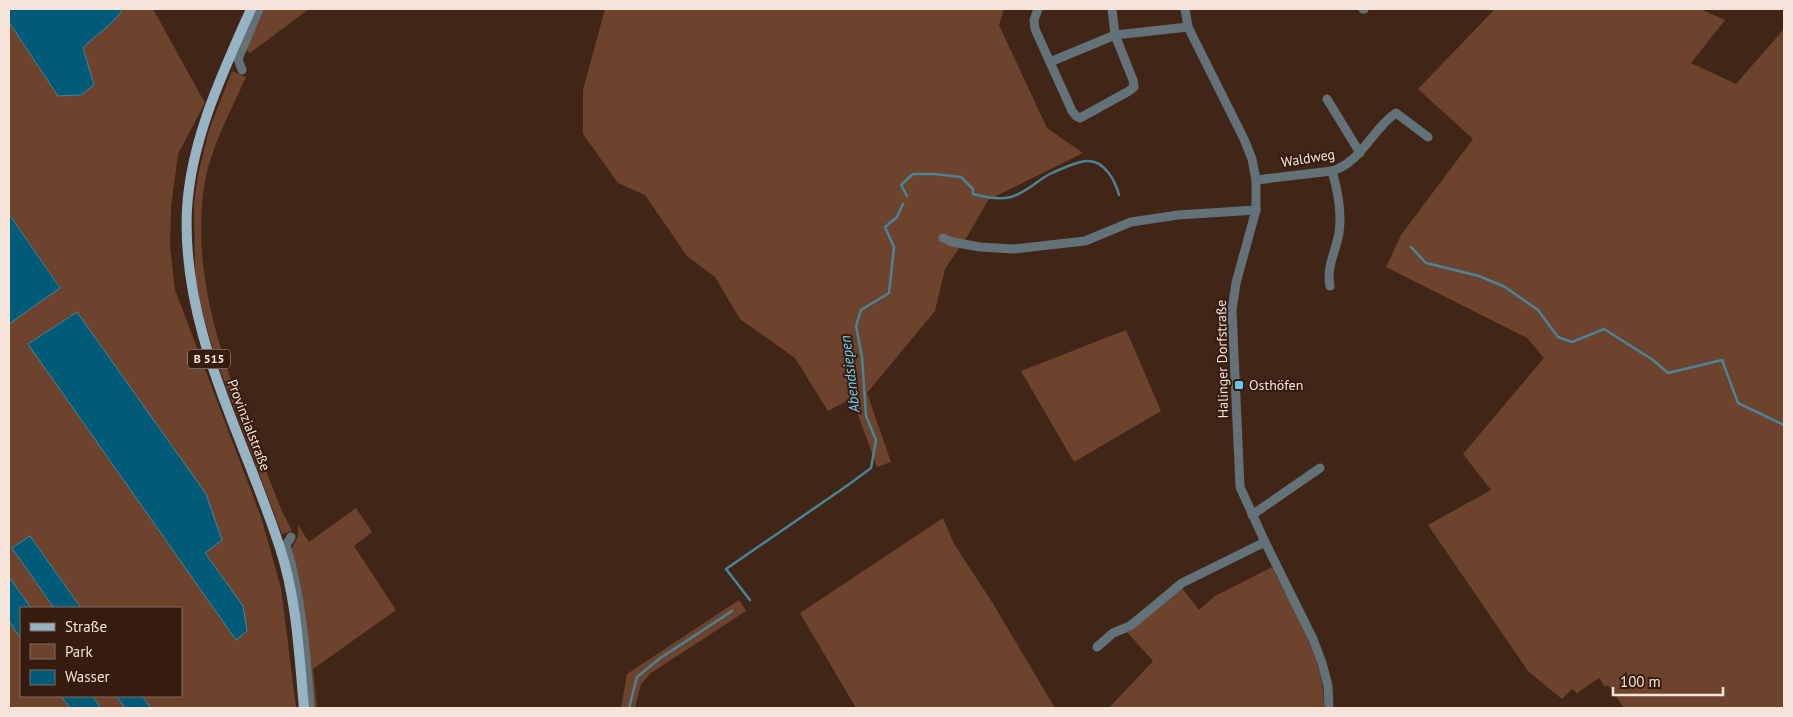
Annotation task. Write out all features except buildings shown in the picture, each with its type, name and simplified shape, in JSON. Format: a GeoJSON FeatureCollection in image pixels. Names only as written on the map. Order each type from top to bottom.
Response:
{"type":"FeatureCollection","features":[{"type":"Feature","properties":{"kind":"main road","name":"Provinzialstraße"},"geometry":{"type":"LineString","coordinates":[[251,9],[217,90],[195,156],[188,208],[189,278],[210,359],[280,549],[297,627],[304,708]]}},
{"type":"Feature","properties":{"kind":"street"},"geometry":{"type":"LineString","coordinates":[[242,70],[238,59],[259,9]]}},
{"type":"Feature","properties":{"kind":"street"},"geometry":{"type":"LineString","coordinates":[[1038,9],[1034,24],[1072,111],[1078,117],[1083,117],[1134,87],[1115,35],[1112,9]]}},
{"type":"Feature","properties":{"kind":"street","name":"Halinger Dorfstraße"},"geometry":{"type":"LineString","coordinates":[[1185,9],[1188,27],[1244,139],[1252,159],[1256,180],[1256,210],[1236,283],[1232,310],[1240,487],[1313,639],[1328,686],[1329,708]]}},
{"type":"Feature","properties":{"kind":"street"},"geometry":{"type":"LineString","coordinates":[[1050,62],[1115,35],[1188,27]]}},
{"type":"Feature","properties":{"kind":"street","name":"Waldweg"},"geometry":{"type":"LineString","coordinates":[[1326,99],[1360,153]]}},
{"type":"Feature","properties":{"kind":"street","name":"Waldweg"},"geometry":{"type":"LineString","coordinates":[[1256,180],[1332,171],[1342,168],[1360,153],[1388,119],[1396,113],[1428,137]]}},
{"type":"Feature","properties":{"kind":"street"},"geometry":{"type":"LineString","coordinates":[[1330,286],[1328,275],[1341,219],[1338,190],[1332,171]]}},
{"type":"Feature","properties":{"kind":"street"},"geometry":{"type":"LineString","coordinates":[[943,238],[952,242],[980,247],[1013,248],[1085,241],[1131,222],[1150,219],[1178,215],[1256,210]]}},
{"type":"Feature","properties":{"kind":"street"},"geometry":{"type":"LineString","coordinates":[[1252,515],[1320,468]]}},
{"type":"Feature","properties":{"kind":"street"},"geometry":{"type":"LineString","coordinates":[[291,537],[286,545],[303,623],[310,708]]}},
{"type":"Feature","properties":{"kind":"street"},"geometry":{"type":"LineString","coordinates":[[1097,647],[1113,633],[1130,626],[1182,583],[1265,542]]}},
{"type":"Feature","properties":{"kind":"green space"},"geometry":{"type":"Polygon","coordinates":[[[123,9],[153,9],[205,103],[178,154],[171,207],[170,246],[175,290],[261,517],[281,588],[296,708],[151,708],[143,697],[182,697],[182,607],[80,607],[30,536],[12,548],[53,607],[30,607],[9,577],[9,324],[60,287],[9,214],[9,22],[58,96],[94,85],[83,48],[109,25],[123,9]],[[29,344],[236,640],[205,553],[222,540],[29,344]]]}},
{"type":"Feature","properties":{"kind":"green space"},"geometry":{"type":"Polygon","coordinates":[[[259,9],[309,9],[250,53],[243,48],[259,9]]]}},
{"type":"Feature","properties":{"kind":"green space"},"geometry":{"type":"Polygon","coordinates":[[[605,9],[1004,9],[999,25],[1047,128],[1083,153],[988,200],[970,232],[945,269],[935,311],[867,393],[891,462],[877,467],[852,398],[828,411],[795,358],[740,319],[715,277],[687,256],[645,195],[618,183],[583,134],[583,90],[605,9]]]}},
{"type":"Feature","properties":{"kind":"green space"},"geometry":{"type":"Polygon","coordinates":[[[1495,9],[1700,9],[1725,20],[1691,63],[1736,84],[1784,29],[1784,708],[1624,708],[1608,685],[1605,687],[1599,678],[1577,693],[1572,689],[1562,699],[1528,671],[1428,525],[1491,490],[1463,454],[1544,358],[1527,338],[1386,267],[1401,235],[1473,139],[1418,89],[1495,9]]]}},
{"type":"Feature","properties":{"kind":"green space"},"geometry":{"type":"Polygon","coordinates":[[[232,71],[246,77],[221,131],[207,173],[201,229],[204,270],[211,311],[235,392],[281,509],[292,531],[282,534],[216,359],[202,312],[195,275],[194,204],[198,175],[209,130],[232,71]]]}},
{"type":"Feature","properties":{"kind":"green space"},"geometry":{"type":"Polygon","coordinates":[[[1126,330],[1161,411],[1074,462],[1021,371],[1126,330]]]}},
{"type":"Feature","properties":{"kind":"green space"},"geometry":{"type":"Polygon","coordinates":[[[356,508],[372,532],[354,546],[396,610],[313,669],[317,708],[310,708],[289,555],[298,536],[298,525],[309,542],[356,508]]]}},
{"type":"Feature","properties":{"kind":"green space"},"geometry":{"type":"Polygon","coordinates":[[[943,518],[954,544],[992,602],[1055,708],[856,708],[800,613],[943,518]]]}},
{"type":"Feature","properties":{"kind":"green space"},"geometry":{"type":"Polygon","coordinates":[[[1272,567],[1314,653],[1323,689],[1324,708],[1109,708],[1153,661],[1127,632],[1181,587],[1199,610],[1215,596],[1272,567]]]}},
{"type":"Feature","properties":{"kind":"green space"},"geometry":{"type":"Polygon","coordinates":[[[739,600],[746,611],[651,673],[641,684],[635,708],[621,708],[627,674],[739,600]]]}},
{"type":"Feature","properties":{"kind":"green space"},"geometry":{"type":"Polygon","coordinates":[[[9,621],[20,638],[20,697],[62,697],[70,708],[9,708],[9,621]]]}},
{"type":"Feature","properties":{"kind":"green space"},"geometry":{"type":"Polygon","coordinates":[[[93,697],[117,697],[125,708],[101,708],[93,697]]]}},
{"type":"Feature","properties":{"kind":"water"},"geometry":{"type":"Polygon","coordinates":[[[9,9],[123,9],[114,20],[83,48],[94,85],[81,95],[58,96],[9,22],[9,9]]]}},
{"type":"Feature","properties":{"kind":"water"},"geometry":{"type":"Polygon","coordinates":[[[9,214],[60,288],[9,324],[9,214]]]}},
{"type":"Feature","properties":{"kind":"water"},"geometry":{"type":"Polygon","coordinates":[[[77,312],[206,494],[222,540],[205,553],[243,606],[247,631],[236,640],[28,344],[77,312]]]}},
{"type":"Feature","properties":{"kind":"water"},"geometry":{"type":"Polygon","coordinates":[[[30,536],[80,607],[53,607],[12,548],[30,536]]]}},
{"type":"Feature","properties":{"kind":"water"},"geometry":{"type":"Polygon","coordinates":[[[9,577],[30,607],[20,607],[20,638],[9,621],[9,577]]]}},
{"type":"Feature","properties":{"kind":"water"},"geometry":{"type":"Polygon","coordinates":[[[62,697],[93,697],[101,708],[70,708],[62,697]]]}},
{"type":"Feature","properties":{"kind":"water"},"geometry":{"type":"Polygon","coordinates":[[[117,697],[143,697],[151,708],[125,708],[117,697]]]}},
{"type":"Feature","properties":{"kind":"waterway","name":"Abendsiepen"},"geometry":{"type":"LineString","coordinates":[[907,196],[901,185],[913,174],[934,174],[961,177],[973,189],[973,194],[1006,198],[1023,192],[1054,172],[1083,161],[1093,162],[1104,167],[1112,177],[1119,195]]}},
{"type":"Feature","properties":{"kind":"waterway","name":"Abendsiepen"},"geometry":{"type":"LineString","coordinates":[[750,600],[726,569],[871,468],[876,440],[866,416],[862,357],[856,326],[861,310],[889,293],[894,247],[885,227],[897,217],[903,204]]}},
{"type":"Feature","properties":{"kind":"waterway","name":"Abendsiepen"},"geometry":{"type":"LineString","coordinates":[[1411,247],[1426,263],[1479,276],[1505,287],[1538,310],[1558,337],[1572,342],[1604,329],[1653,360],[1668,373],[1722,360],[1738,403],[1784,425]]}},
{"type":"Feature","properties":{"kind":"waterway","name":"Abendsiepen"},"geometry":{"type":"LineString","coordinates":[[629,708],[637,677],[659,659],[732,611]]}},
{"type":"Feature","properties":{"kind":"place","name":"Osthöfen"},"geometry":{"type":"Point","coordinates":[1239,385]}}]}
